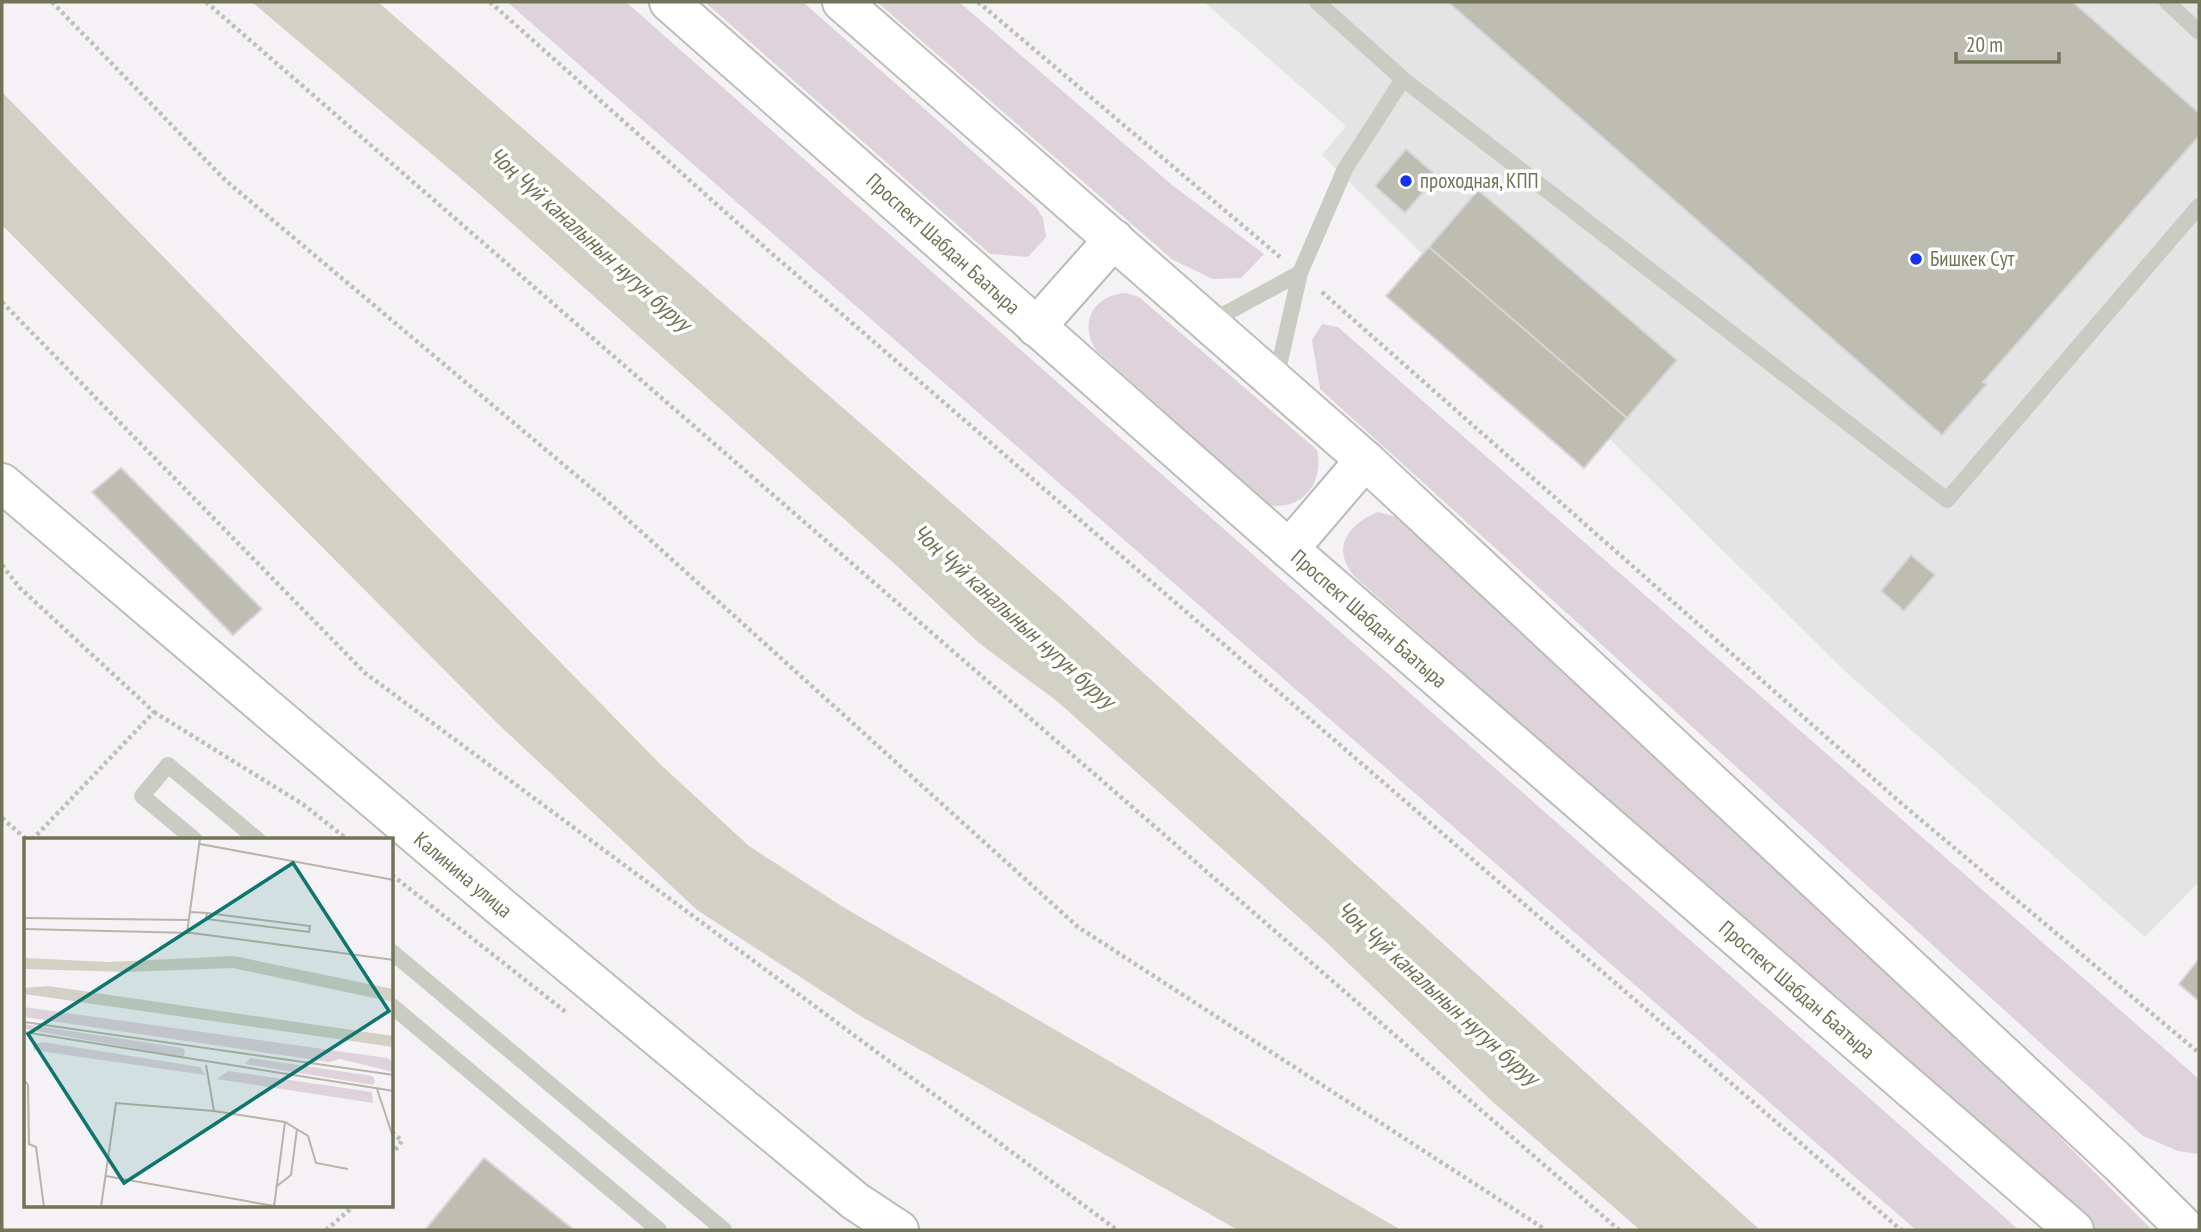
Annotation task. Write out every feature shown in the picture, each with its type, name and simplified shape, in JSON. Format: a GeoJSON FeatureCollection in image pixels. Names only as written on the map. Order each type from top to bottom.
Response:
{"type":"FeatureCollection","features":[{"type":"Feature","properties":{"kind":"main road","name":"Проспект Шабдан Баатыра"},"geometry":{"type":"LineString","coordinates":[[669,2],[1289,550],[2074,1230]]}},
{"type":"Feature","properties":{"kind":"main road"},"geometry":{"type":"LineString","coordinates":[[842,2],[1276,379],[1365,460],[2099,1143],[2187,1230]]}},
{"type":"Feature","properties":{"kind":"main road"},"geometry":{"type":"LineString","coordinates":[[1036,327],[1114,239]]}},
{"type":"Feature","properties":{"kind":"main road"},"geometry":{"type":"LineString","coordinates":[[1289,550],[1365,460]]}},
{"type":"Feature","properties":{"kind":"main road","name":"Калинина улица"},"geometry":{"type":"LineString","coordinates":[[2,483],[502,908],[855,1202],[899,1230]]}},
{"type":"Feature","properties":{"kind":"lane"},"geometry":{"type":"LineString","coordinates":[[1317,2],[1403,79],[1947,500],[2199,206]]}},
{"type":"Feature","properties":{"kind":"lane"},"geometry":{"type":"LineString","coordinates":[[2167,2],[2199,32]]}},
{"type":"Feature","properties":{"kind":"lane"},"geometry":{"type":"LineString","coordinates":[[1276,379],[1300,274],[1345,169],[1403,79]]}},
{"type":"Feature","properties":{"kind":"lane"},"geometry":{"type":"LineString","coordinates":[[1210,322],[1300,274]]}},
{"type":"Feature","properties":{"kind":"lane"},"geometry":{"type":"LineString","coordinates":[[193,838],[142,796],[168,765],[256,838]]}},
{"type":"Feature","properties":{"kind":"lane"},"geometry":{"type":"LineString","coordinates":[[394,954],[724,1230]]}},
{"type":"Feature","properties":{"kind":"lane"},"geometry":{"type":"LineString","coordinates":[[394,1008],[659,1230]]}},
{"type":"Feature","properties":{"kind":"path"},"geometry":{"type":"LineString","coordinates":[[52,2],[225,180],[615,508],[1078,927],[1546,1230]]}},
{"type":"Feature","properties":{"kind":"path"},"geometry":{"type":"LineString","coordinates":[[206,2],[1619,1230]]}},
{"type":"Feature","properties":{"kind":"path"},"geometry":{"type":"LineString","coordinates":[[490,2],[770,252],[1901,1230]]}},
{"type":"Feature","properties":{"kind":"path"},"geometry":{"type":"LineString","coordinates":[[978,2],[1300,274],[1902,804],[2199,1053]]}},
{"type":"Feature","properties":{"kind":"path"},"geometry":{"type":"LineString","coordinates":[[2,302],[365,673],[1117,1230]]}},
{"type":"Feature","properties":{"kind":"path"},"geometry":{"type":"LineString","coordinates":[[2,565],[20,588],[154,712],[304,805],[345,838]]}},
{"type":"Feature","properties":{"kind":"path"},"geometry":{"type":"LineString","coordinates":[[31,838],[154,712]]}},
{"type":"Feature","properties":{"kind":"path"},"geometry":{"type":"LineString","coordinates":[[2,818],[27,838]]}},
{"type":"Feature","properties":{"kind":"path"},"geometry":{"type":"LineString","coordinates":[[394,1134],[402,1140],[394,1151]]}},
{"type":"Feature","properties":{"kind":"path"},"geometry":{"type":"LineString","coordinates":[[326,1230],[352,1208]]}},
{"type":"Feature","properties":{"kind":"shaded area"},"geometry":{"type":"Polygon","coordinates":[[[507,2],[626,2],[2019,1230],[1916,1230],[507,2]]]}},
{"type":"Feature","properties":{"kind":"shaded area"},"geometry":{"type":"Polygon","coordinates":[[[705,2],[803,2],[1036,207],[1043,218],[1046,237],[1028,257],[990,254],[705,2]]]}},
{"type":"Feature","properties":{"kind":"shaded area"},"geometry":{"type":"Polygon","coordinates":[[[877,2],[959,2],[1172,185],[1264,254],[1241,278],[1213,279],[1173,260],[877,2]]]}},
{"type":"Feature","properties":{"kind":"shaded area"},"geometry":{"type":"Polygon","coordinates":[[[1204,2],[2199,2],[2199,882],[2145,937],[1847,673],[1322,155],[1346,126],[1204,2]]]}},
{"type":"Feature","properties":{"kind":"shaded area"},"geometry":{"type":"Polygon","coordinates":[[[1126,293],[1139,297],[1317,450],[1314,483],[1301,499],[1280,506],[1268,505],[1096,350],[1089,330],[1092,312],[1105,299],[1126,293]]]}},
{"type":"Feature","properties":{"kind":"shaded area"},"geometry":{"type":"Polygon","coordinates":[[[1322,324],[1338,327],[2199,1079],[2199,1154],[2178,1151],[2143,1136],[1320,389],[1312,340],[1322,324]]]}},
{"type":"Feature","properties":{"kind":"shaded area"},"geometry":{"type":"Polygon","coordinates":[[[1378,512],[1400,518],[1962,1039],[2152,1230],[2093,1230],[1355,577],[1344,557],[1346,538],[1358,523],[1378,512]]]}},
{"type":"Feature","properties":{"kind":"water","name":"Чоң Чүй каналынын нугун буруу"},"geometry":{"type":"Polygon","coordinates":[[[252,2],[378,2],[1055,593],[1760,1230],[1640,1230],[1494,1103],[1325,941],[1058,702],[979,643],[898,567],[479,194],[252,2]]]}},
{"type":"Feature","properties":{"kind":"water"},"geometry":{"type":"Polygon","coordinates":[[[2,92],[661,765],[749,846],[843,907],[1401,1230],[1238,1230],[862,1017],[697,910],[498,724],[2,225],[2,92]]]}},
{"type":"Feature","properties":{"kind":"building","name":"Бишкек Сут"},"geometry":{"type":"Polygon","coordinates":[[[1448,2],[2073,2],[2199,113],[2199,136],[1983,382],[1987,384],[1942,435],[1448,2]]]}},
{"type":"Feature","properties":{"kind":"building","name":"проходная, КПП"},"geometry":{"type":"Polygon","coordinates":[[[1406,149],[1437,176],[1405,213],[1375,186],[1406,149]]]}},
{"type":"Feature","properties":{"kind":"building"},"geometry":{"type":"Polygon","coordinates":[[[1478,190],[1677,360],[1627,418],[1429,247],[1478,190]]]}},
{"type":"Feature","properties":{"kind":"building"},"geometry":{"type":"Polygon","coordinates":[[[1429,247],[1627,418],[1584,468],[1386,296],[1429,247]]]}},
{"type":"Feature","properties":{"kind":"building"},"geometry":{"type":"Polygon","coordinates":[[[121,468],[262,609],[233,635],[92,492],[121,468]]]}},
{"type":"Feature","properties":{"kind":"building"},"geometry":{"type":"Polygon","coordinates":[[[1911,555],[1935,575],[1904,611],[1881,591],[1911,555]]]}},
{"type":"Feature","properties":{"kind":"building"},"geometry":{"type":"Polygon","coordinates":[[[2199,959],[2199,1001],[2179,984],[2199,959]]]}},
{"type":"Feature","properties":{"kind":"building"},"geometry":{"type":"Polygon","coordinates":[[[484,1158],[574,1230],[425,1230],[484,1158]]]}},
{"type":"Feature","properties":{"kind":"place","name":"проходная, КПП"},"geometry":{"type":"Point","coordinates":[1406,181]}},
{"type":"Feature","properties":{"kind":"place","name":"Бишкек Сут"},"geometry":{"type":"Point","coordinates":[1916,259]}}]}
